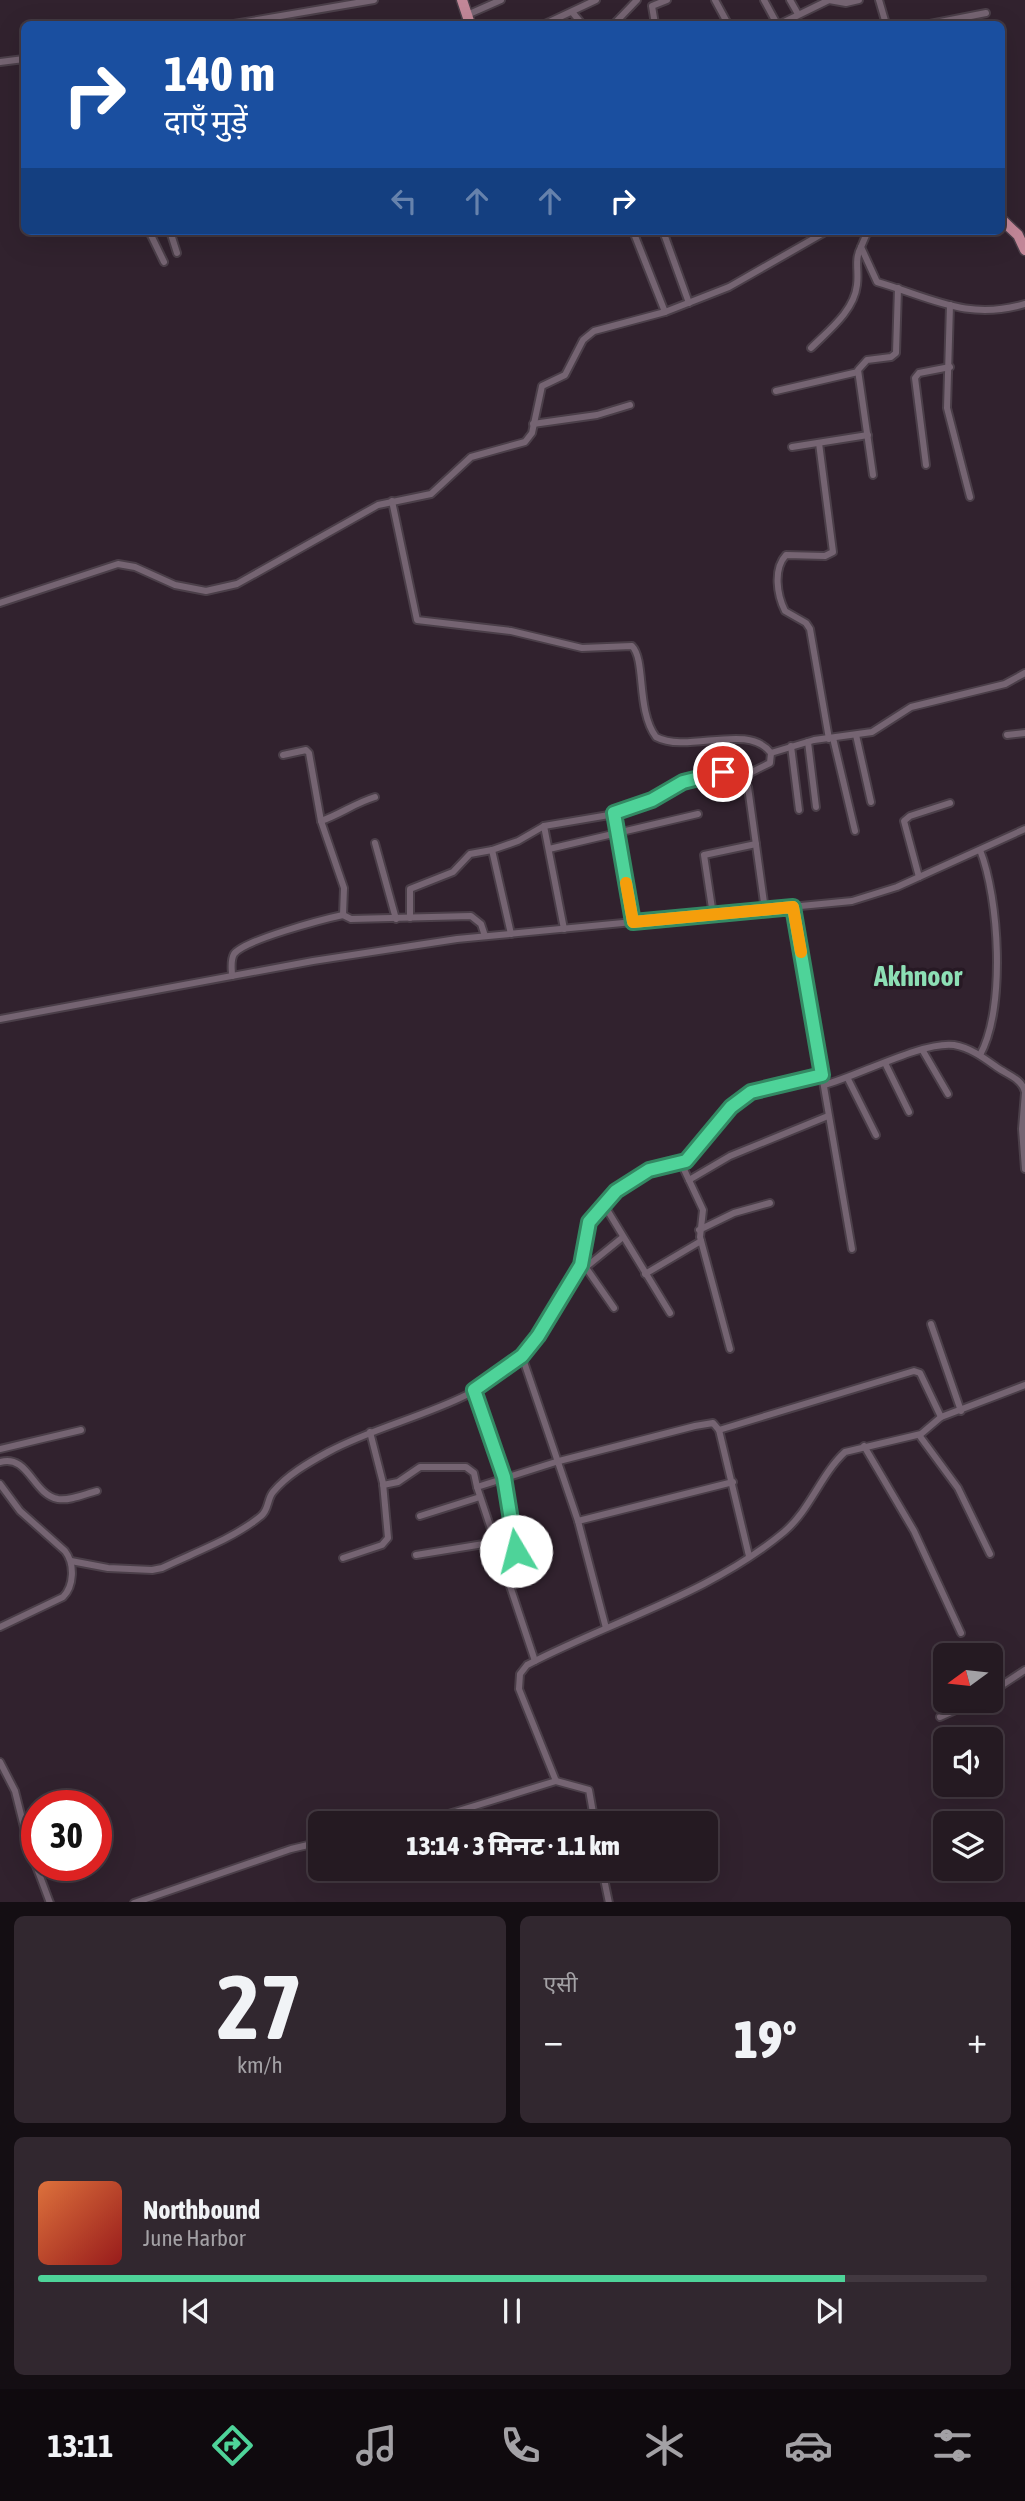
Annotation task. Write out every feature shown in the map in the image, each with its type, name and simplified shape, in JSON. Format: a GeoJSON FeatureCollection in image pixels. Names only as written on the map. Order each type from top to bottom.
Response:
{"type":"FeatureCollection","features":[{"type":"Feature","properties":{"kind":"main road"},"geometry":{"type":"LineString","coordinates":[[462,0],[469,20]]}},
{"type":"Feature","properties":{"kind":"main road"},"geometry":{"type":"LineString","coordinates":[[1005,223],[1022,238],[1025,250]]}},
{"type":"Feature","properties":{"kind":"street"},"geometry":{"type":"LineString","coordinates":[[277,21],[374,0]]}},
{"type":"Feature","properties":{"kind":"street"},"geometry":{"type":"LineString","coordinates":[[469,20],[501,0]]}},
{"type":"Feature","properties":{"kind":"street"},"geometry":{"type":"LineString","coordinates":[[553,21],[596,0]]}},
{"type":"Feature","properties":{"kind":"street"},"geometry":{"type":"LineString","coordinates":[[617,21],[636,0]]}},
{"type":"Feature","properties":{"kind":"street"},"geometry":{"type":"LineString","coordinates":[[647,0],[652,6],[654,21]]}},
{"type":"Feature","properties":{"kind":"street"},"geometry":{"type":"LineString","coordinates":[[652,6],[667,0]]}},
{"type":"Feature","properties":{"kind":"street"},"geometry":{"type":"LineString","coordinates":[[715,0],[726,21]]}},
{"type":"Feature","properties":{"kind":"street"},"geometry":{"type":"LineString","coordinates":[[764,0],[777,21]]}},
{"type":"Feature","properties":{"kind":"street"},"geometry":{"type":"LineString","coordinates":[[790,0],[798,14]]}},
{"type":"Feature","properties":{"kind":"street"},"geometry":{"type":"LineString","coordinates":[[785,21],[829,0],[846,3],[859,0]]}},
{"type":"Feature","properties":{"kind":"street"},"geometry":{"type":"LineString","coordinates":[[879,0],[885,21]]}},
{"type":"Feature","properties":{"kind":"street"},"geometry":{"type":"LineString","coordinates":[[573,13],[580,21]]}},
{"type":"Feature","properties":{"kind":"street"},"geometry":{"type":"LineString","coordinates":[[945,21],[986,13]]}},
{"type":"Feature","properties":{"kind":"street"},"geometry":{"type":"LineString","coordinates":[[0,62],[21,59]]}},
{"type":"Feature","properties":{"kind":"street"},"geometry":{"type":"LineString","coordinates":[[151,235],[164,262]]}},
{"type":"Feature","properties":{"kind":"street"},"geometry":{"type":"LineString","coordinates":[[171,235],[177,253]]}},
{"type":"Feature","properties":{"kind":"street"},"geometry":{"type":"LineString","coordinates":[[635,235],[665,312]]}},
{"type":"Feature","properties":{"kind":"street"},"geometry":{"type":"LineString","coordinates":[[664,235],[689,303]]}},
{"type":"Feature","properties":{"kind":"street"},"geometry":{"type":"LineString","coordinates":[[0,603],[118,564],[135,567],[175,585],[206,591],[222,589],[259,574],[334,529],[392,501],[431,494],[471,457],[525,443],[529,439],[542,386],[565,375],[583,340],[608,326],[665,312],[729,287],[820,235]]}},
{"type":"Feature","properties":{"kind":"street"},"geometry":{"type":"LineString","coordinates":[[811,348],[852,301],[857,288],[856,261],[864,235]]}},
{"type":"Feature","properties":{"kind":"street"},"geometry":{"type":"LineString","coordinates":[[861,247],[874,279],[898,288],[950,305],[990,312],[1025,303]]}},
{"type":"Feature","properties":{"kind":"street"},"geometry":{"type":"LineString","coordinates":[[776,391],[858,372],[867,360],[891,357],[896,353],[898,288]]}},
{"type":"Feature","properties":{"kind":"street"},"geometry":{"type":"LineString","coordinates":[[950,305],[947,408],[970,497]]}},
{"type":"Feature","properties":{"kind":"street"},"geometry":{"type":"LineString","coordinates":[[926,465],[915,378],[923,372],[950,367]]}},
{"type":"Feature","properties":{"kind":"street"},"geometry":{"type":"LineString","coordinates":[[858,372],[873,475]]}},
{"type":"Feature","properties":{"kind":"street"},"geometry":{"type":"LineString","coordinates":[[533,424],[597,415],[630,405]]}},
{"type":"Feature","properties":{"kind":"street"},"geometry":{"type":"LineString","coordinates":[[792,447],[868,435]]}},
{"type":"Feature","properties":{"kind":"street"},"geometry":{"type":"LineString","coordinates":[[819,443],[833,552],[825,556],[788,554],[779,566],[778,583],[785,611],[806,622],[810,629],[831,738],[855,831]]}},
{"type":"Feature","properties":{"kind":"street"},"geometry":{"type":"LineString","coordinates":[[392,501],[417,620],[511,631],[572,647],[632,646],[638,658],[642,701],[656,737],[679,742],[754,741],[771,753]]}},
{"type":"Feature","properties":{"kind":"street"},"geometry":{"type":"LineString","coordinates":[[771,753],[808,742],[878,729],[911,707],[1005,684],[1025,673]]}},
{"type":"Feature","properties":{"kind":"street"},"geometry":{"type":"LineString","coordinates":[[1007,736],[1025,733]]}},
{"type":"Feature","properties":{"kind":"street"},"geometry":{"type":"LineString","coordinates":[[856,735],[871,802]]}},
{"type":"Feature","properties":{"kind":"street"},"geometry":{"type":"LineString","coordinates":[[808,742],[816,807]]}},
{"type":"Feature","properties":{"kind":"street"},"geometry":{"type":"LineString","coordinates":[[791,746],[799,810]]}},
{"type":"Feature","properties":{"kind":"street"},"geometry":{"type":"LineString","coordinates":[[284,755],[308,751],[321,821],[344,887],[343,915]]}},
{"type":"Feature","properties":{"kind":"street"},"geometry":{"type":"LineString","coordinates":[[410,918],[410,889],[453,872],[470,854],[518,841],[544,826],[614,813],[652,800],[699,776],[754,772],[770,763],[771,753]]}},
{"type":"Feature","properties":{"kind":"street"},"geometry":{"type":"LineString","coordinates":[[748,787],[765,910]]}},
{"type":"Feature","properties":{"kind":"street"},"geometry":{"type":"LineString","coordinates":[[321,821],[339,814],[352,804],[375,797]]}},
{"type":"Feature","properties":{"kind":"street"},"geometry":{"type":"LineString","coordinates":[[919,877],[904,821],[910,816],[950,803]]}},
{"type":"Feature","properties":{"kind":"street"},"geometry":{"type":"LineString","coordinates":[[614,813],[633,922]]}},
{"type":"Feature","properties":{"kind":"street"},"geometry":{"type":"LineString","coordinates":[[549,849],[618,835],[698,814]]}},
{"type":"Feature","properties":{"kind":"street"},"geometry":{"type":"LineString","coordinates":[[544,826],[564,929]]}},
{"type":"Feature","properties":{"kind":"street"},"geometry":{"type":"LineString","coordinates":[[0,1020],[232,976],[485,936],[852,901],[919,877],[1025,829]]}},
{"type":"Feature","properties":{"kind":"street"},"geometry":{"type":"LineString","coordinates":[[375,843],[396,919]]}},
{"type":"Feature","properties":{"kind":"street"},"geometry":{"type":"LineString","coordinates":[[713,915],[704,855],[756,844]]}},
{"type":"Feature","properties":{"kind":"street"},"geometry":{"type":"LineString","coordinates":[[492,849],[511,934]]}},
{"type":"Feature","properties":{"kind":"street"},"geometry":{"type":"LineString","coordinates":[[980,849],[991,880],[996,968],[994,1010],[983,1051]]}},
{"type":"Feature","properties":{"kind":"street"},"geometry":{"type":"LineString","coordinates":[[793,907],[852,1249]]}},
{"type":"Feature","properties":{"kind":"street"},"geometry":{"type":"LineString","coordinates":[[232,976],[232,959],[239,950],[300,926],[343,915],[351,919],[471,916],[481,924],[485,936]]}},
{"type":"Feature","properties":{"kind":"street"},"geometry":{"type":"LineString","coordinates":[[824,1085],[848,1079],[923,1051],[953,1045],[983,1051],[1020,1081],[1025,1093],[1025,1169]]}},
{"type":"Feature","properties":{"kind":"street"},"geometry":{"type":"LineString","coordinates":[[923,1051],[948,1094]]}},
{"type":"Feature","properties":{"kind":"street"},"geometry":{"type":"LineString","coordinates":[[885,1063],[909,1112]]}},
{"type":"Feature","properties":{"kind":"street"},"geometry":{"type":"LineString","coordinates":[[614,1308],[584,1264],[586,1230],[603,1203],[641,1174],[681,1163],[743,1096],[780,1082],[822,1071]]}},
{"type":"Feature","properties":{"kind":"street"},"geometry":{"type":"LineString","coordinates":[[848,1079],[876,1135]]}},
{"type":"Feature","properties":{"kind":"street"},"geometry":{"type":"LineString","coordinates":[[689,1180],[730,1156],[828,1116]]}},
{"type":"Feature","properties":{"kind":"street"},"geometry":{"type":"LineString","coordinates":[[681,1163],[703,1210],[699,1230],[701,1241],[730,1349]]}},
{"type":"Feature","properties":{"kind":"street"},"geometry":{"type":"LineString","coordinates":[[603,1203],[670,1313]]}},
{"type":"Feature","properties":{"kind":"street"},"geometry":{"type":"LineString","coordinates":[[699,1230],[734,1213],[770,1203]]}},
{"type":"Feature","properties":{"kind":"street"},"geometry":{"type":"LineString","coordinates":[[71,1561],[108,1568],[152,1570],[162,1568],[228,1536],[262,1516],[272,1493],[292,1473],[370,1432],[437,1408],[474,1390],[522,1356],[584,1264],[623,1237]]}},
{"type":"Feature","properties":{"kind":"street"},"geometry":{"type":"LineString","coordinates":[[645,1274],[701,1241]]}},
{"type":"Feature","properties":{"kind":"street"},"geometry":{"type":"LineString","coordinates":[[931,1324],[961,1411]]}},
{"type":"Feature","properties":{"kind":"street"},"geometry":{"type":"LineString","coordinates":[[522,1356],[578,1521],[606,1628]]}},
{"type":"Feature","properties":{"kind":"street"},"geometry":{"type":"LineString","coordinates":[[719,1430],[914,1371],[920,1373],[941,1417]]}},
{"type":"Feature","properties":{"kind":"street"},"geometry":{"type":"LineString","coordinates":[[556,1781],[520,1689],[522,1670],[535,1661],[606,1628],[684,1595],[748,1556],[792,1524],[842,1455],[864,1446],[919,1435],[941,1417],[1025,1385]]}},
{"type":"Feature","properties":{"kind":"street"},"geometry":{"type":"LineString","coordinates":[[474,1390],[504,1477],[516,1547],[514,1553],[500,1555]]}},
{"type":"Feature","properties":{"kind":"street"},"geometry":{"type":"LineString","coordinates":[[477,1487],[559,1461],[712,1423],[719,1430],[748,1556]]}},
{"type":"Feature","properties":{"kind":"street"},"geometry":{"type":"LineString","coordinates":[[0,1449],[81,1430]]}},
{"type":"Feature","properties":{"kind":"street"},"geometry":{"type":"LineString","coordinates":[[343,1558],[387,1541],[383,1485],[370,1432]]}},
{"type":"Feature","properties":{"kind":"street"},"geometry":{"type":"LineString","coordinates":[[919,1435],[958,1488],[990,1555]]}},
{"type":"Feature","properties":{"kind":"street"},"geometry":{"type":"LineString","coordinates":[[864,1446],[914,1531],[961,1633]]}},
{"type":"Feature","properties":{"kind":"street"},"geometry":{"type":"LineString","coordinates":[[0,1462],[10,1460],[19,1464],[43,1491],[55,1498],[97,1492]]}},
{"type":"Feature","properties":{"kind":"street"},"geometry":{"type":"LineString","coordinates":[[383,1485],[398,1482],[414,1469],[428,1466],[469,1468],[535,1661]]}},
{"type":"Feature","properties":{"kind":"street"},"geometry":{"type":"LineString","coordinates":[[578,1521],[733,1482]]}},
{"type":"Feature","properties":{"kind":"street"},"geometry":{"type":"LineString","coordinates":[[0,1484],[9,1499],[65,1551],[71,1561],[72,1570],[68,1592],[62,1597],[0,1627]]}},
{"type":"Feature","properties":{"kind":"street"},"geometry":{"type":"LineString","coordinates":[[420,1516],[480,1497]]}},
{"type":"Feature","properties":{"kind":"street"},"geometry":{"type":"LineString","coordinates":[[416,1555],[496,1542]]}},
{"type":"Feature","properties":{"kind":"street"},"geometry":{"type":"LineString","coordinates":[[1003,1684],[1025,1670]]}},
{"type":"Feature","properties":{"kind":"street"},"geometry":{"type":"LineString","coordinates":[[940,1717],[949,1713]]}},
{"type":"Feature","properties":{"kind":"street"},"geometry":{"type":"LineString","coordinates":[[0,1762],[15,1791],[29,1847],[50,1902]]}},
{"type":"Feature","properties":{"kind":"street"},"geometry":{"type":"LineString","coordinates":[[458,1811],[556,1781],[589,1790],[593,1811]]}},
{"type":"Feature","properties":{"kind":"street"},"geometry":{"type":"LineString","coordinates":[[134,1902],[308,1845]]}},
{"type":"Feature","properties":{"kind":"street"},"geometry":{"type":"LineString","coordinates":[[605,1881],[609,1902]]}},
{"type":"Feature","properties":{"kind":"slow traffic"},"geometry":{"type":"LineString","coordinates":[[626,883],[633,922],[793,907],[801,952]]}},
{"type":"Feature","properties":{"kind":"district","name":"Akhnoor"},"geometry":{"type":"Point","coordinates":[918,976]}},
{"type":"Feature","properties":{"kind":"route"},"geometry":{"type":"LineString","coordinates":[[516,1551],[504,1477],[474,1390],[522,1356],[538,1336],[581,1265],[589,1222],[594,1213],[616,1191],[649,1170],[686,1161],[737,1100],[751,1092],[780,1082],[822,1075],[793,907],[633,922],[614,813],[659,797],[683,782],[723,772]]}}]}
